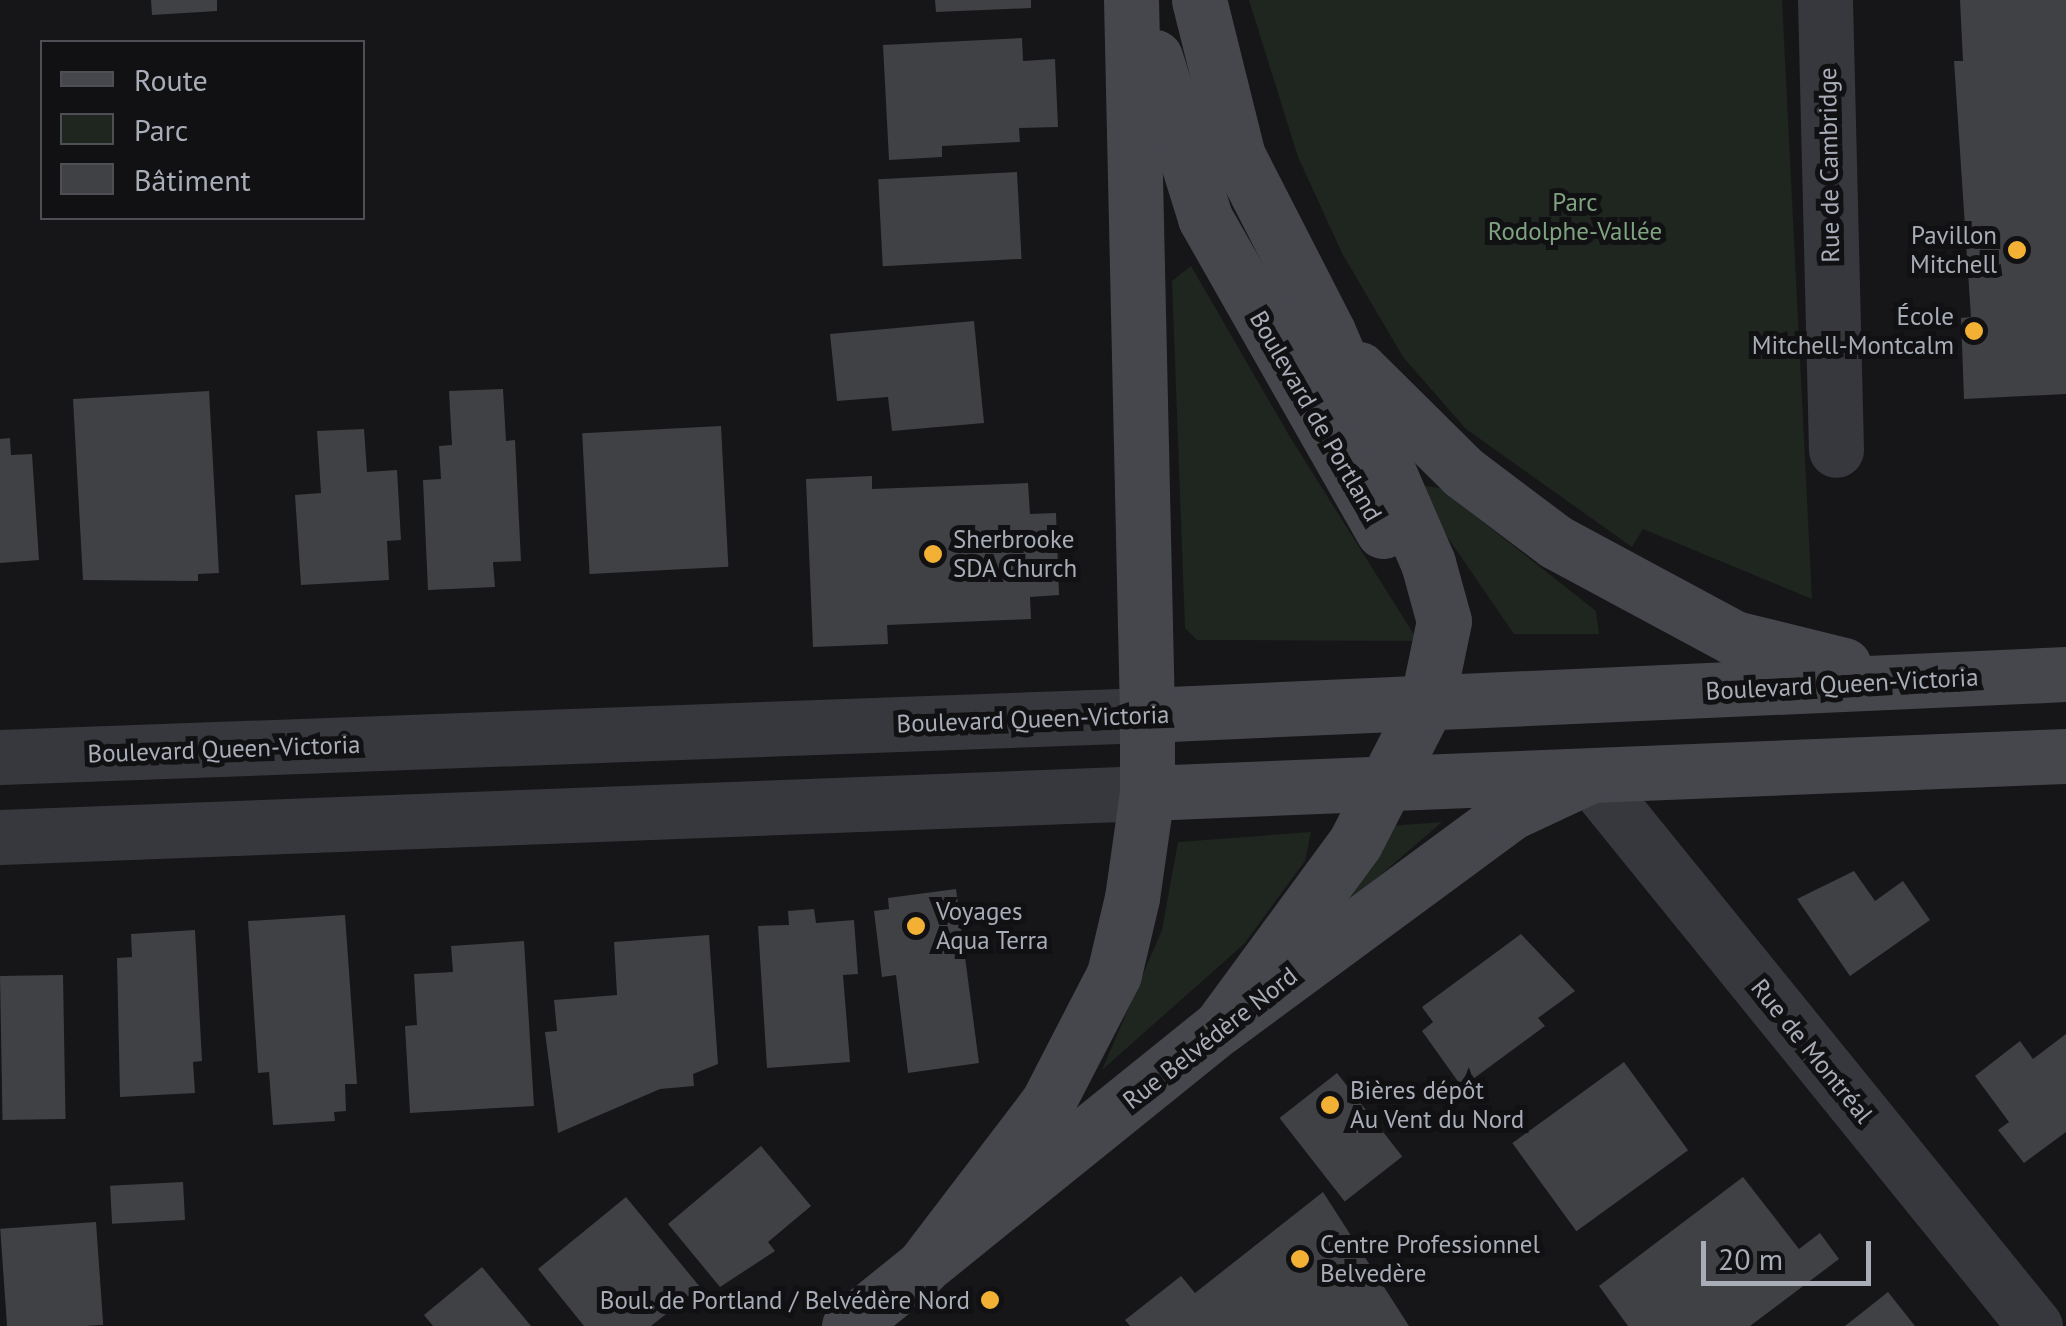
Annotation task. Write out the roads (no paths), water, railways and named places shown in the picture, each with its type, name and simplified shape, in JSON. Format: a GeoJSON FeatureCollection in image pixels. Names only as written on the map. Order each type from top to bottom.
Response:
{"type":"FeatureCollection","features":[{"type":"Feature","properties":{"kind":"main road"},"geometry":{"type":"LineString","coordinates":[[921,1269],[1048,1102],[1085,1036],[1114,974],[1147,793],[1131,0]]}},
{"type":"Feature","properties":{"kind":"main road","name":"Boulevard de Portland"},"geometry":{"type":"LineString","coordinates":[[1146,0],[1172,128],[1205,218],[1276,354],[1444,620],[1589,776]]}},
{"type":"Feature","properties":{"kind":"main road","name":"Boulevard de Portland"},"geometry":{"type":"LineString","coordinates":[[1199,0],[1238,156],[1328,332]]}},
{"type":"Feature","properties":{"kind":"main road"},"geometry":{"type":"LineString","coordinates":[[1220,1027],[1305,918],[1387,784],[1427,703],[1444,620],[1428,562],[1328,332]]}},
{"type":"Feature","properties":{"kind":"main road"},"geometry":{"type":"LineString","coordinates":[[1328,332],[1388,404],[1463,472],[1637,591],[1734,638],[1785,653],[1962,679]]}},
{"type":"Feature","properties":{"kind":"main road","name":"Boulevard Queen-Victoria"},"geometry":{"type":"LineString","coordinates":[[1147,715],[2066,674]]}},
{"type":"Feature","properties":{"kind":"main road"},"geometry":{"type":"LineString","coordinates":[[1147,793],[2066,756]]}},
{"type":"Feature","properties":{"kind":"main road","name":"Rue Belvédère Nord"},"geometry":{"type":"LineString","coordinates":[[848,1326],[1220,1027],[1510,813],[1589,776]]}},
{"type":"Feature","properties":{"kind":"street","name":"Rue de Cambridge"},"geometry":{"type":"LineString","coordinates":[[1826,0],[1836,450]]}},
{"type":"Feature","properties":{"kind":"street","name":"Boulevard Queen-Victoria"},"geometry":{"type":"LineString","coordinates":[[0,757],[1147,715]]}},
{"type":"Feature","properties":{"kind":"street","name":"Rue de Montréal"},"geometry":{"type":"LineString","coordinates":[[1589,776],[2035,1326]]}},
{"type":"Feature","properties":{"kind":"street"},"geometry":{"type":"LineString","coordinates":[[0,837],[1147,793]]}},
{"type":"Feature","properties":{"kind":"place","name":"Pavillon Mitchell"},"geometry":{"type":"Point","coordinates":[2017,250]}},
{"type":"Feature","properties":{"kind":"place","name":"École Mitchell-Montcalm"},"geometry":{"type":"Point","coordinates":[1974,331]}},
{"type":"Feature","properties":{"kind":"place","name":"Sherbrooke SDA Church"},"geometry":{"type":"Point","coordinates":[933,554]}},
{"type":"Feature","properties":{"kind":"place","name":"Voyages Aqua Terra"},"geometry":{"type":"Point","coordinates":[916,926]}},
{"type":"Feature","properties":{"kind":"place","name":"Bières dépôt Au Vent du Nord"},"geometry":{"type":"Point","coordinates":[1330,1105]}},
{"type":"Feature","properties":{"kind":"place","name":"Centre Professionnel Belvedère"},"geometry":{"type":"Point","coordinates":[1300,1259]}},
{"type":"Feature","properties":{"kind":"place","name":"Boul. de Portland / Belvédère Nord"},"geometry":{"type":"Point","coordinates":[990,1300]}},
{"type":"Feature","properties":{"kind":"park label","name":"Parc Rodolphe-Vallée"},"geometry":{"type":"Point","coordinates":[1575,218]}}]}
